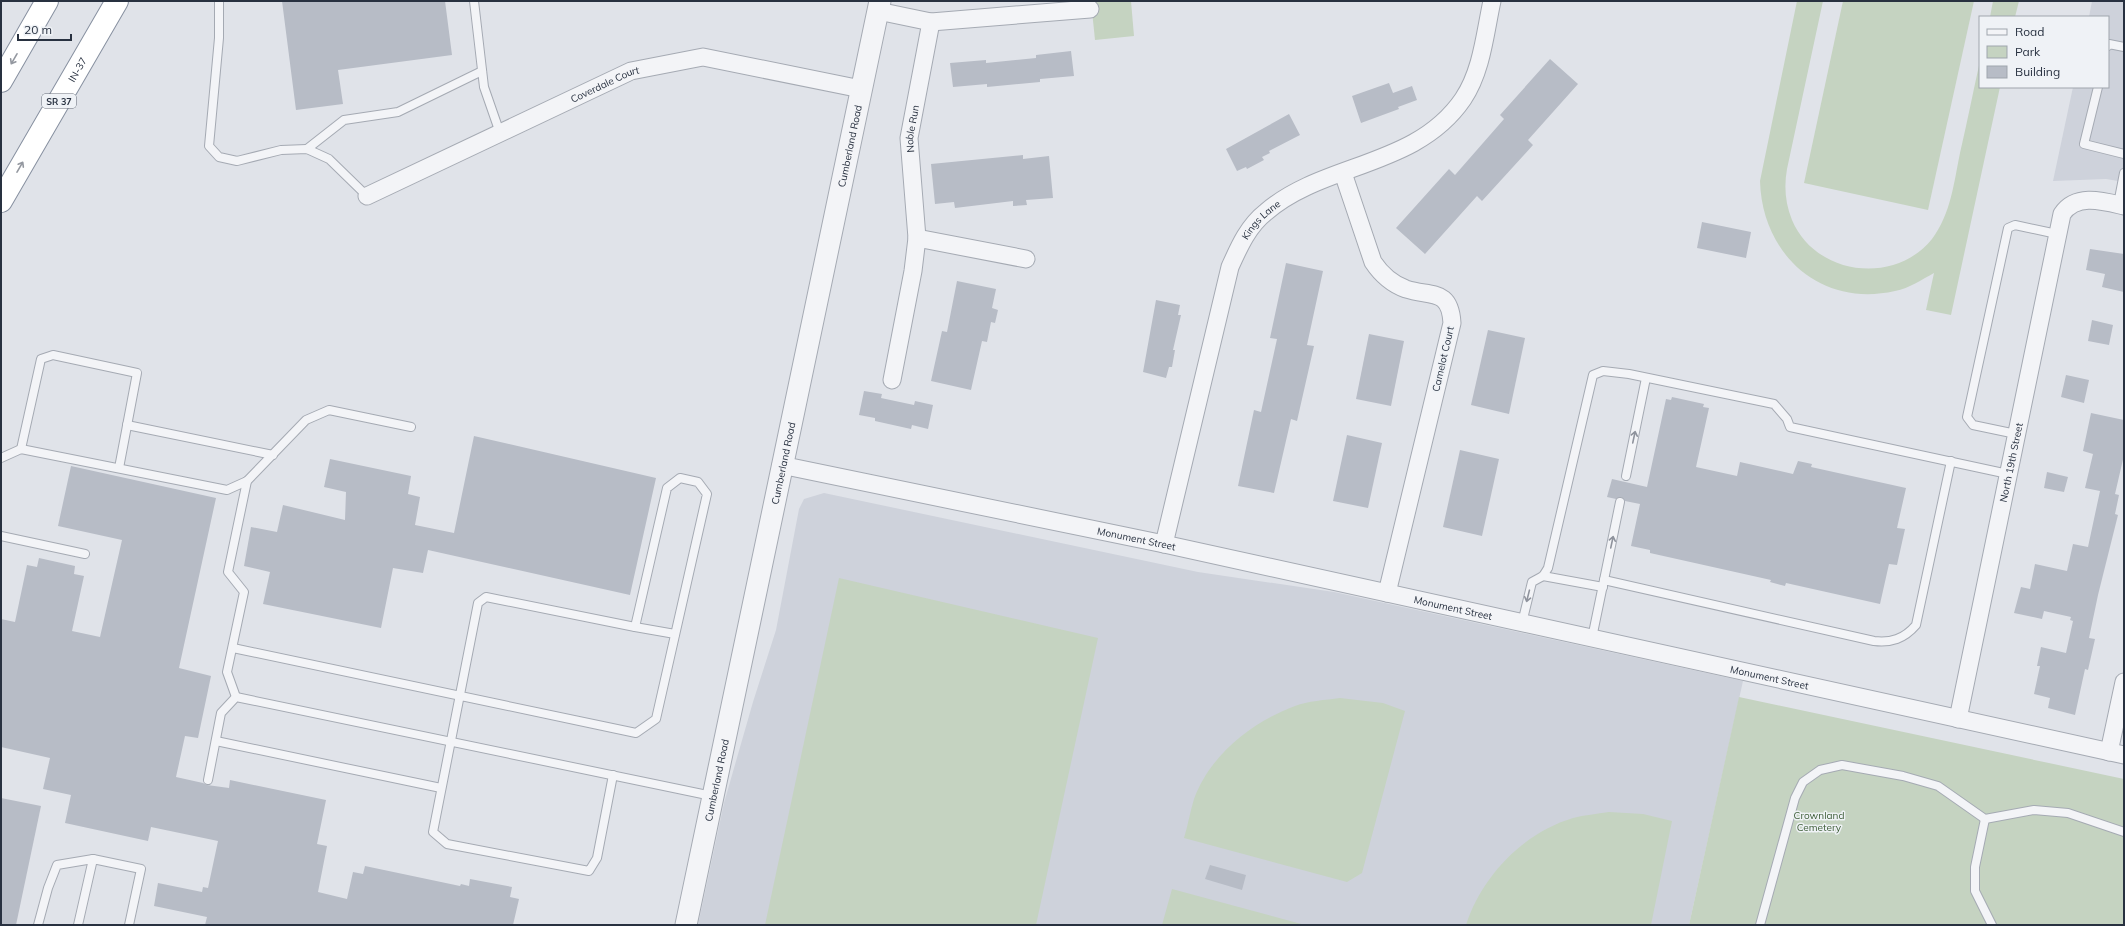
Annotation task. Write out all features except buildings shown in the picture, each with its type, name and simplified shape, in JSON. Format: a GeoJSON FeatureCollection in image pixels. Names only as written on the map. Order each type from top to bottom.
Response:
{"type":"FeatureCollection","features":[{"type":"Feature","properties":{"kind":"highway"},"geometry":{"type":"LineString","coordinates":[[1,81],[48,1]]}},
{"type":"Feature","properties":{"kind":"highway","name":"IN-37"},"geometry":{"type":"LineString","coordinates":[[1,201],[117,1]]}},
{"type":"Feature","properties":{"kind":"street","name":"Kings Lane"},"geometry":{"type":"LineString","coordinates":[[1164,544],[1230,267],[1248,232],[1265,212],[1284,199],[1307,187],[1407,148],[1447,118],[1463,99],[1480,61],[1492,1]]}},
{"type":"Feature","properties":{"kind":"street"},"geometry":{"type":"LineString","coordinates":[[879,6],[930,22],[1028,8],[1090,9]]}},
{"type":"Feature","properties":{"kind":"street","name":"Cumberland Road"},"geometry":{"type":"LineString","coordinates":[[686,925],[781,465],[879,6]]}},
{"type":"Feature","properties":{"kind":"street","name":"Noble Run"},"geometry":{"type":"LineString","coordinates":[[892,380],[913,271],[917,238],[909,138],[930,22]]}},
{"type":"Feature","properties":{"kind":"street","name":"Coverdale Court"},"geometry":{"type":"LineString","coordinates":[[367,196],[631,71],[703,57],[861,89]]}},
{"type":"Feature","properties":{"kind":"street","name":"Camelot Court"},"geometry":{"type":"LineString","coordinates":[[1343,173],[1373,262],[1379,270],[1388,279],[1407,289],[1439,295],[1447,302],[1451,310],[1452,323],[1387,593]]}},
{"type":"Feature","properties":{"kind":"street","name":"North 19th Street"},"geometry":{"type":"LineString","coordinates":[[1958,718],[2062,214],[2066,207],[2084,200],[2121,205]]}},
{"type":"Feature","properties":{"kind":"street"},"geometry":{"type":"LineString","coordinates":[[917,238],[1026,260]]}},
{"type":"Feature","properties":{"kind":"street","name":"Monument Street"},"geometry":{"type":"LineString","coordinates":[[781,465],[1164,544],[2117,753]]}},
{"type":"Feature","properties":{"kind":"street"},"geometry":{"type":"LineString","coordinates":[[2117,753],[2124,682]]}},
{"type":"Feature","properties":{"kind":"lane"},"geometry":{"type":"LineString","coordinates":[[219,1],[219,38],[209,146],[219,158],[237,160],[281,150],[307,149],[329,159],[367,196]]}},
{"type":"Feature","properties":{"kind":"lane"},"geometry":{"type":"LineString","coordinates":[[474,1],[484,87],[500,133]]}},
{"type":"Feature","properties":{"kind":"lane"},"geometry":{"type":"LineString","coordinates":[[2109,44],[2124,47]]}},
{"type":"Feature","properties":{"kind":"lane"},"geometry":{"type":"LineString","coordinates":[[307,149],[344,120],[398,112],[482,71]]}},
{"type":"Feature","properties":{"kind":"lane"},"geometry":{"type":"LineString","coordinates":[[2098,88],[2084,144],[2124,154]]}},
{"type":"Feature","properties":{"kind":"lane"},"geometry":{"type":"LineString","coordinates":[[2121,205],[2124,173]]}},
{"type":"Feature","properties":{"kind":"lane"},"geometry":{"type":"LineString","coordinates":[[2016,434],[1973,425],[1967,417],[2008,228],[2015,225],[2057,234]]}},
{"type":"Feature","properties":{"kind":"lane"},"geometry":{"type":"LineString","coordinates":[[21,449],[41,359],[53,355],[137,373],[119,468]]}},
{"type":"Feature","properties":{"kind":"lane"},"geometry":{"type":"LineString","coordinates":[[1522,622],[1532,582],[1543,576],[1548,568],[1593,375],[1603,371],[1646,378],[1774,404],[1787,419],[1790,427],[2008,474]]}},
{"type":"Feature","properties":{"kind":"lane"},"geometry":{"type":"LineString","coordinates":[[1626,476],[1646,378]]}},
{"type":"Feature","properties":{"kind":"lane"},"geometry":{"type":"LineString","coordinates":[[1,458],[21,449],[227,490],[247,481],[306,420],[329,410],[411,427]]}},
{"type":"Feature","properties":{"kind":"lane"},"geometry":{"type":"LineString","coordinates":[[127,425],[273,455]]}},
{"type":"Feature","properties":{"kind":"lane"},"geometry":{"type":"LineString","coordinates":[[1543,576],[1603,584],[1874,641],[1896,641],[1910,633],[1916,625],[1951,462]]}},
{"type":"Feature","properties":{"kind":"lane"},"geometry":{"type":"LineString","coordinates":[[233,648],[636,733],[656,719],[707,494],[698,482],[680,478],[667,488],[635,627]]}},
{"type":"Feature","properties":{"kind":"lane"},"geometry":{"type":"LineString","coordinates":[[236,697],[228,672],[244,592],[228,572],[247,481]]}},
{"type":"Feature","properties":{"kind":"lane"},"geometry":{"type":"LineString","coordinates":[[1592,638],[1620,502]]}},
{"type":"Feature","properties":{"kind":"lane"},"geometry":{"type":"LineString","coordinates":[[1,536],[85,554]]}},
{"type":"Feature","properties":{"kind":"lane"},"geometry":{"type":"LineString","coordinates":[[613,775],[598,858],[589,871],[447,844],[433,832],[478,603],[486,597],[675,634]]}},
{"type":"Feature","properties":{"kind":"lane"},"geometry":{"type":"LineString","coordinates":[[236,697],[712,796]]}},
{"type":"Feature","properties":{"kind":"lane"},"geometry":{"type":"LineString","coordinates":[[208,780],[221,712],[236,697]]}},
{"type":"Feature","properties":{"kind":"lane"},"geometry":{"type":"LineString","coordinates":[[216,741],[441,788]]}},
{"type":"Feature","properties":{"kind":"lane"},"geometry":{"type":"LineString","coordinates":[[1760,925],[1795,798],[1803,782],[1820,770],[1842,765],[1903,776],[1938,786],[1985,819],[2034,810],[2068,813],[2124,832]]}},
{"type":"Feature","properties":{"kind":"lane"},"geometry":{"type":"LineString","coordinates":[[1985,819],[1975,867],[1975,891],[1992,925]]}},
{"type":"Feature","properties":{"kind":"lane"},"geometry":{"type":"LineString","coordinates":[[38,925],[48,888],[57,865],[93,859],[141,870],[129,925]]}},
{"type":"Feature","properties":{"kind":"lane"},"geometry":{"type":"LineString","coordinates":[[78,925],[93,859]]}},
{"type":"Feature","properties":{"kind":"shaded area"},"geometry":{"type":"Polygon","coordinates":[[[2092,1],[2124,1],[2124,182],[2106,179],[2053,181],[2073,88],[2109,88],[2109,16],[2089,16],[2092,1]]]}},
{"type":"Feature","properties":{"kind":"shaded area"},"geometry":{"type":"Polygon","coordinates":[[[824,493],[1198,572],[1334,592],[1743,681],[1689,925],[698,925],[724,803],[753,702],[776,630],[799,509],[804,499],[824,493]]]}},
{"type":"Feature","properties":{"kind":"green space"},"geometry":{"type":"Polygon","coordinates":[[[1091,1],[1131,1],[1134,36],[1095,40],[1091,1]]]}},
{"type":"Feature","properties":{"kind":"green space"},"geometry":{"type":"Polygon","coordinates":[[[1797,1],[1823,1],[1787,169],[1785,188],[1792,220],[1803,239],[1818,253],[1836,263],[1856,268],[1877,268],[1897,264],[1916,254],[1932,239],[1944,219],[1951,198],[1979,66],[1979,88],[2000,88],[1951,315],[1926,310],[1934,273],[1911,286],[1900,290],[1868,294],[1843,291],[1820,283],[1800,270],[1784,252],[1771,231],[1763,207],[1760,181],[1797,1]]]}},
{"type":"Feature","properties":{"kind":"green space"},"geometry":{"type":"Polygon","coordinates":[[[1843,1],[1974,1],[1928,210],[1804,183],[1843,1]]]}},
{"type":"Feature","properties":{"kind":"green space"},"geometry":{"type":"Polygon","coordinates":[[[1993,1],[2019,1],[2015,16],[1990,16],[1993,1]]]}},
{"type":"Feature","properties":{"kind":"green space"},"geometry":{"type":"Polygon","coordinates":[[[839,578],[1098,638],[1036,925],[765,925],[839,578]]]}},
{"type":"Feature","properties":{"kind":"green space","name":"Crownland Cemetery"},"geometry":{"type":"Polygon","coordinates":[[[1739,697],[2124,779],[2124,925],[1689,925],[1739,697]]]}},
{"type":"Feature","properties":{"kind":"green space"},"geometry":{"type":"Polygon","coordinates":[[[1340,698],[1383,703],[1405,711],[1362,873],[1347,882],[1184,838],[1194,799],[1201,783],[1210,768],[1234,742],[1263,721],[1295,706],[1340,698]]]}},
{"type":"Feature","properties":{"kind":"green space"},"geometry":{"type":"Polygon","coordinates":[[[1609,812],[1643,814],[1672,821],[1651,925],[1466,925],[1482,890],[1507,859],[1521,846],[1537,834],[1573,818],[1609,812]]]}},
{"type":"Feature","properties":{"kind":"green space"},"geometry":{"type":"Polygon","coordinates":[[[1172,889],[1305,925],[1162,925],[1172,889]]]}}]}
